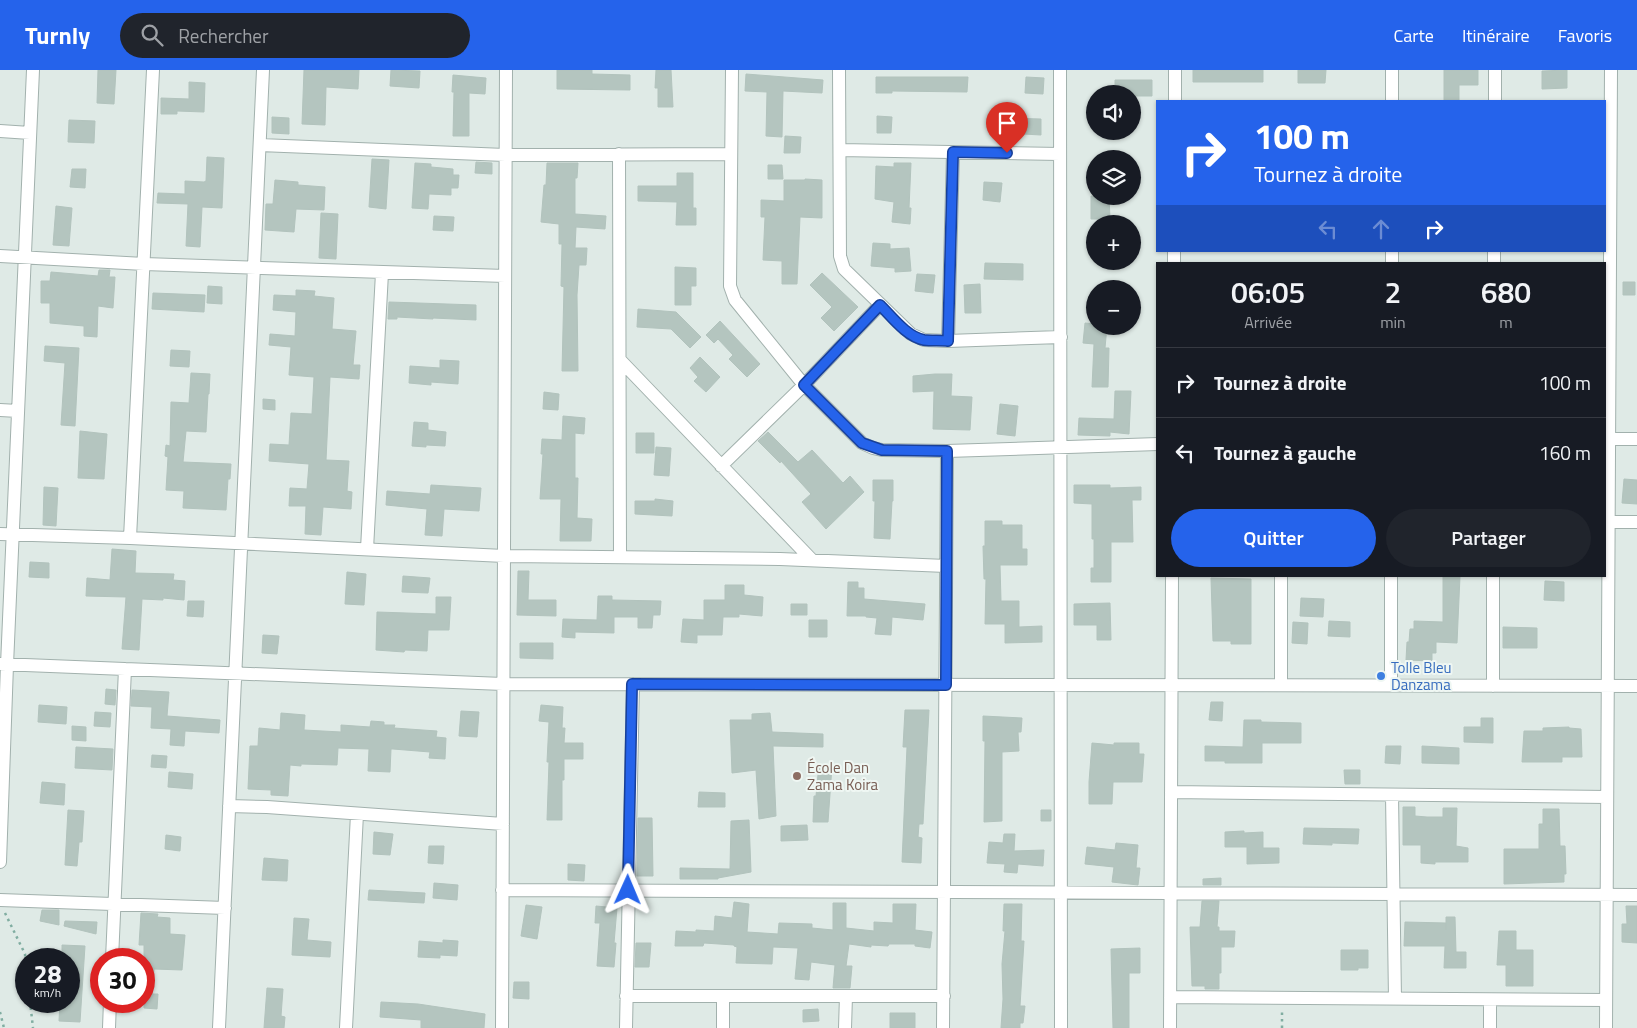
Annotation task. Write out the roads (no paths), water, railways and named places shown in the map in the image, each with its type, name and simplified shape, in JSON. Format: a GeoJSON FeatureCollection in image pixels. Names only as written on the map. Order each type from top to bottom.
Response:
{"type":"FeatureCollection","features":[{"type":"Feature","properties":{"kind":"street"},"geometry":{"type":"LineString","coordinates":[[0,862],[6,534],[18,411],[33,70]]}},
{"type":"Feature","properties":{"kind":"street"},"geometry":{"type":"LineString","coordinates":[[130,538],[153,70]]}},
{"type":"Feature","properties":{"kind":"street"},"geometry":{"type":"LineString","coordinates":[[219,1028],[263,70]]}},
{"type":"Feature","properties":{"kind":"street"},"geometry":{"type":"LineString","coordinates":[[502,1028],[506,70]]}},
{"type":"Feature","properties":{"kind":"street"},"geometry":{"type":"LineString","coordinates":[[732,70],[730,286],[732,294],[804,385],[862,443],[882,450],[947,451],[1156,444]]}},
{"type":"Feature","properties":{"kind":"street"},"geometry":{"type":"LineString","coordinates":[[839,70],[840,256],[844,269],[910,334],[924,340],[948,341],[1060,337]]}},
{"type":"Feature","properties":{"kind":"street"},"geometry":{"type":"LineString","coordinates":[[1060,70],[1061,1028]]}},
{"type":"Feature","properties":{"kind":"street"},"geometry":{"type":"LineString","coordinates":[[1175,70],[1175,100]]}},
{"type":"Feature","properties":{"kind":"street"},"geometry":{"type":"LineString","coordinates":[[1392,70],[1392,100]]}},
{"type":"Feature","properties":{"kind":"street"},"geometry":{"type":"LineString","coordinates":[[1494,100],[1495,70]]}},
{"type":"Feature","properties":{"kind":"street"},"geometry":{"type":"LineString","coordinates":[[1606,1028],[1607,439],[1611,70]]}},
{"type":"Feature","properties":{"kind":"street"},"geometry":{"type":"LineString","coordinates":[[0,131],[30,133]]}},
{"type":"Feature","properties":{"kind":"street"},"geometry":{"type":"LineString","coordinates":[[260,145],[505,155],[731,154]]}},
{"type":"Feature","properties":{"kind":"street"},"geometry":{"type":"LineString","coordinates":[[840,150],[1060,154]]}},
{"type":"Feature","properties":{"kind":"street"},"geometry":{"type":"LineString","coordinates":[[948,341],[953,152]]}},
{"type":"Feature","properties":{"kind":"street"},"geometry":{"type":"LineString","coordinates":[[620,154],[620,557]]}},
{"type":"Feature","properties":{"kind":"street"},"geometry":{"type":"LineString","coordinates":[[0,256],[144,264],[505,276]]}},
{"type":"Feature","properties":{"kind":"street"},"geometry":{"type":"LineString","coordinates":[[367,549],[382,273]]}},
{"type":"Feature","properties":{"kind":"street"},"geometry":{"type":"LineString","coordinates":[[721,466],[804,385],[880,305]]}},
{"type":"Feature","properties":{"kind":"street"},"geometry":{"type":"LineString","coordinates":[[621,361],[812,560]]}},
{"type":"Feature","properties":{"kind":"street"},"geometry":{"type":"LineString","coordinates":[[0,410],[18,411]]}},
{"type":"Feature","properties":{"kind":"street"},"geometry":{"type":"LineString","coordinates":[[1607,439],[1637,439]]}},
{"type":"Feature","properties":{"kind":"street"},"geometry":{"type":"LineString","coordinates":[[943,1028],[947,451]]}},
{"type":"Feature","properties":{"kind":"street"},"geometry":{"type":"LineString","coordinates":[[1608,522],[1637,522]]}},
{"type":"Feature","properties":{"kind":"street"},"geometry":{"type":"LineString","coordinates":[[6,534],[504,556],[812,560],[946,566]]}},
{"type":"Feature","properties":{"kind":"street"},"geometry":{"type":"LineString","coordinates":[[1170,1028],[1172,577]]}},
{"type":"Feature","properties":{"kind":"street"},"geometry":{"type":"LineString","coordinates":[[1281,577],[1281,685]]}},
{"type":"Feature","properties":{"kind":"street"},"geometry":{"type":"LineString","coordinates":[[1391,577],[1391,685]]}},
{"type":"Feature","properties":{"kind":"street"},"geometry":{"type":"LineString","coordinates":[[1493,686],[1494,577]]}},
{"type":"Feature","properties":{"kind":"street"},"geometry":{"type":"LineString","coordinates":[[3,664],[503,684],[1637,686]]}},
{"type":"Feature","properties":{"kind":"street"},"geometry":{"type":"LineString","coordinates":[[113,948],[125,669]]}},
{"type":"Feature","properties":{"kind":"street"},"geometry":{"type":"LineString","coordinates":[[626,1028],[632,684]]}},
{"type":"Feature","properties":{"kind":"street"},"geometry":{"type":"LineString","coordinates":[[1171,792],[1607,797]]}},
{"type":"Feature","properties":{"kind":"street"},"geometry":{"type":"LineString","coordinates":[[1392,795],[1395,999]]}},
{"type":"Feature","properties":{"kind":"street"},"geometry":{"type":"LineString","coordinates":[[230,806],[503,824]]}},
{"type":"Feature","properties":{"kind":"street"},"geometry":{"type":"LineString","coordinates":[[346,1028],[357,814]]}},
{"type":"Feature","properties":{"kind":"street"},"geometry":{"type":"LineString","coordinates":[[502,890],[1637,894]]}},
{"type":"Feature","properties":{"kind":"street"},"geometry":{"type":"LineString","coordinates":[[2,906],[115,904],[225,908]]}},
{"type":"Feature","properties":{"kind":"street"},"geometry":{"type":"LineString","coordinates":[[626,996],[944,996]]}},
{"type":"Feature","properties":{"kind":"street"},"geometry":{"type":"LineString","coordinates":[[723,996],[723,1028]]}},
{"type":"Feature","properties":{"kind":"street"},"geometry":{"type":"LineString","coordinates":[[845,1028],[846,996]]}},
{"type":"Feature","properties":{"kind":"street"},"geometry":{"type":"LineString","coordinates":[[1170,997],[1606,1000]]}},
{"type":"Feature","properties":{"kind":"street"},"geometry":{"type":"LineString","coordinates":[[1490,1000],[1490,1028]]}},
{"type":"Feature","properties":{"kind":"street"},"geometry":{"type":"LineString","coordinates":[[109,1028],[110,1013]]}},
{"type":"Feature","properties":{"kind":"place","name":"Tolle Bleu Danzama"},"geometry":{"type":"Point","coordinates":[1381,676]}},
{"type":"Feature","properties":{"kind":"place","name":"École Dan Zama Koira"},"geometry":{"type":"Point","coordinates":[797,776]}}]}
